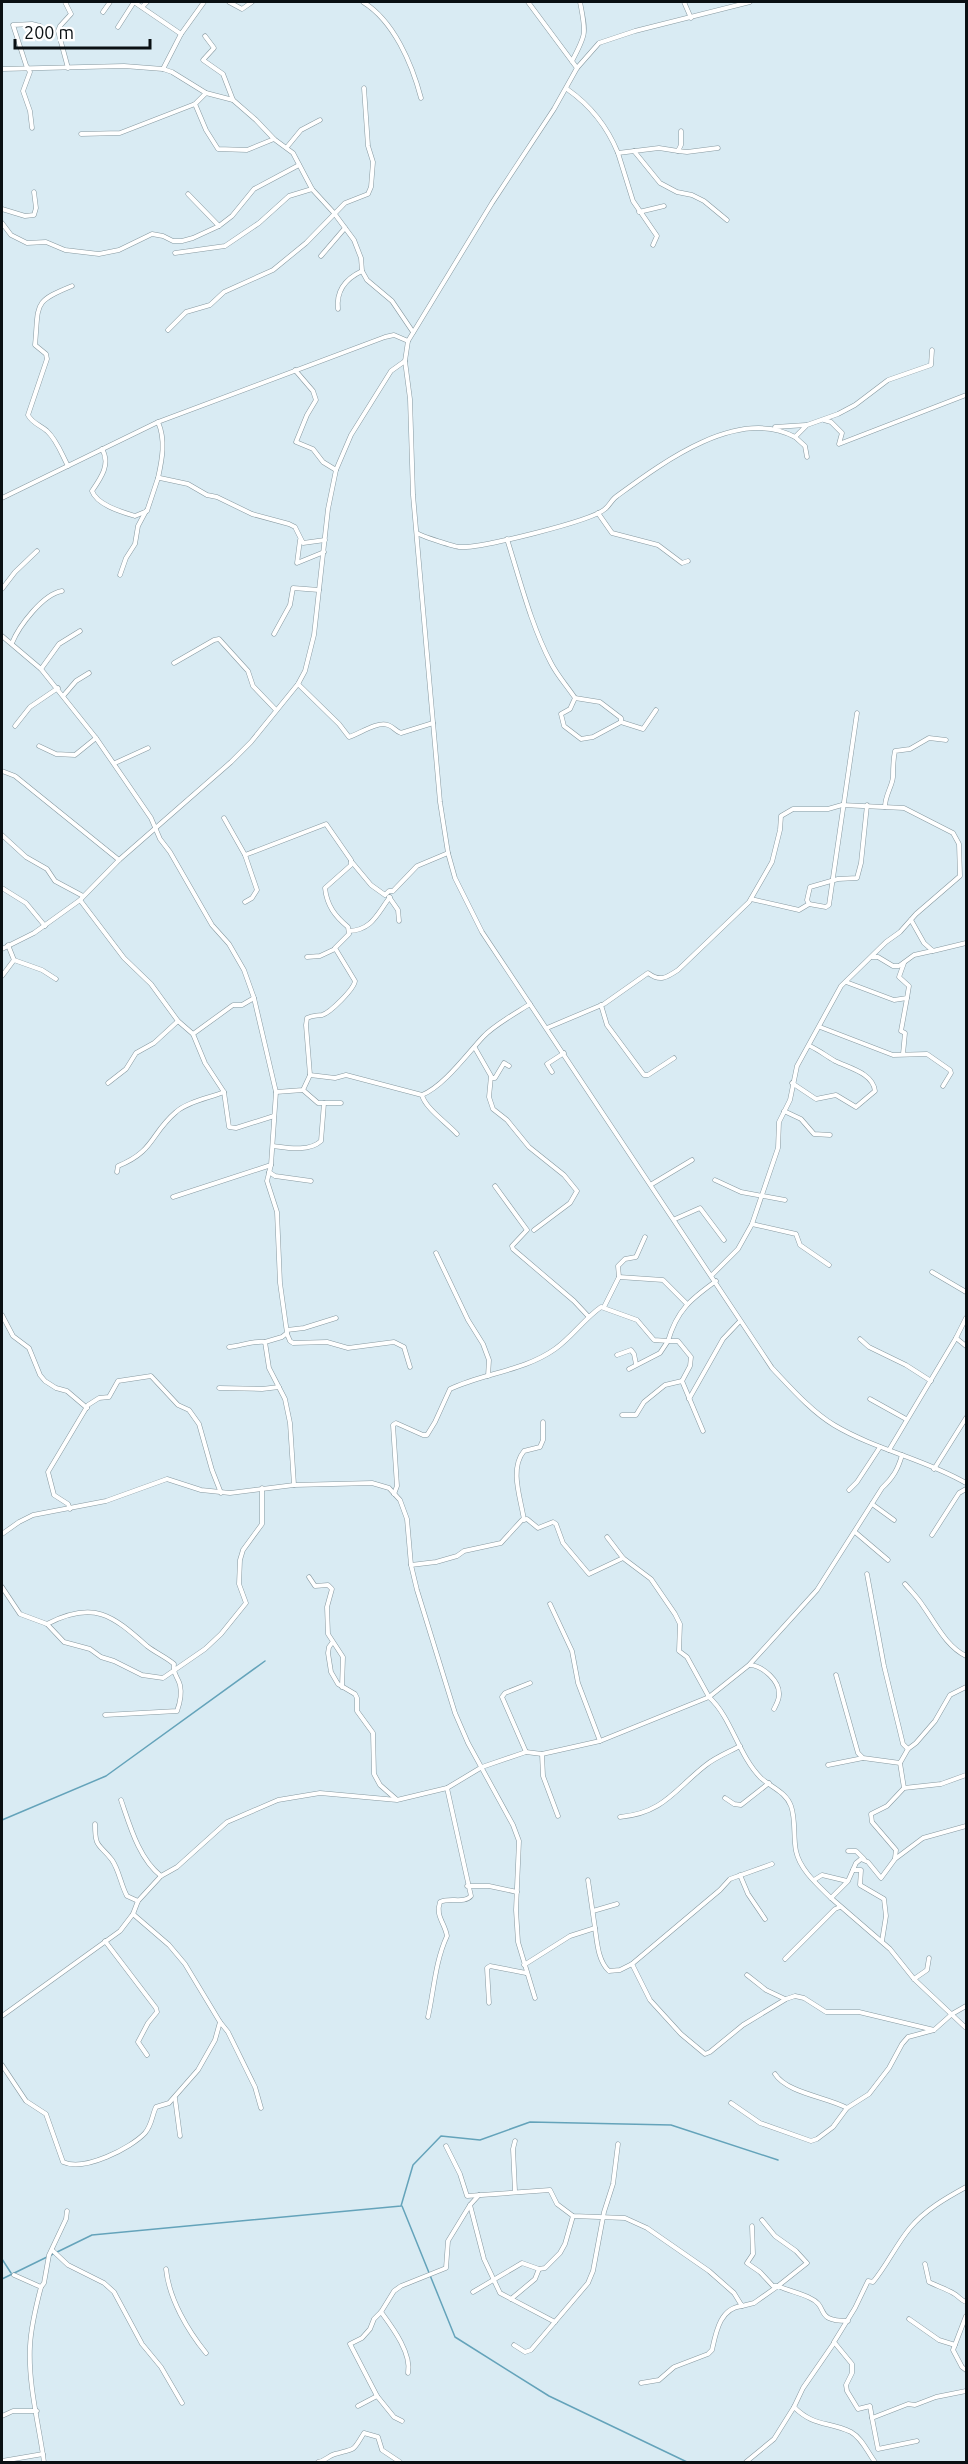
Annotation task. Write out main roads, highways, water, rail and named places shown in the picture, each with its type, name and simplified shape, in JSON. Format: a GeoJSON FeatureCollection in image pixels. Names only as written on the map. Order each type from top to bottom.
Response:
{"type":"FeatureCollection","features":[{"type":"Feature","properties":{"kind":"waterway"},"geometry":{"type":"LineString","coordinates":[[2,1820],[106,1776],[265,1661]]}},
{"type":"Feature","properties":{"kind":"waterway"},"geometry":{"type":"LineString","coordinates":[[51,2255],[92,2235],[401,2206],[413,2165],[441,2136],[480,2140],[530,2122],[671,2125],[778,2160]]}},
{"type":"Feature","properties":{"kind":"waterway"},"geometry":{"type":"LineString","coordinates":[[402,2206],[455,2337],[549,2396],[687,2462]]}},
{"type":"Feature","properties":{"kind":"waterway"},"geometry":{"type":"LineString","coordinates":[[2,2279],[47,2257]]}},
{"type":"Feature","properties":{"kind":"waterway"},"geometry":{"type":"LineString","coordinates":[[2,2259],[11,2273]]}}]}
